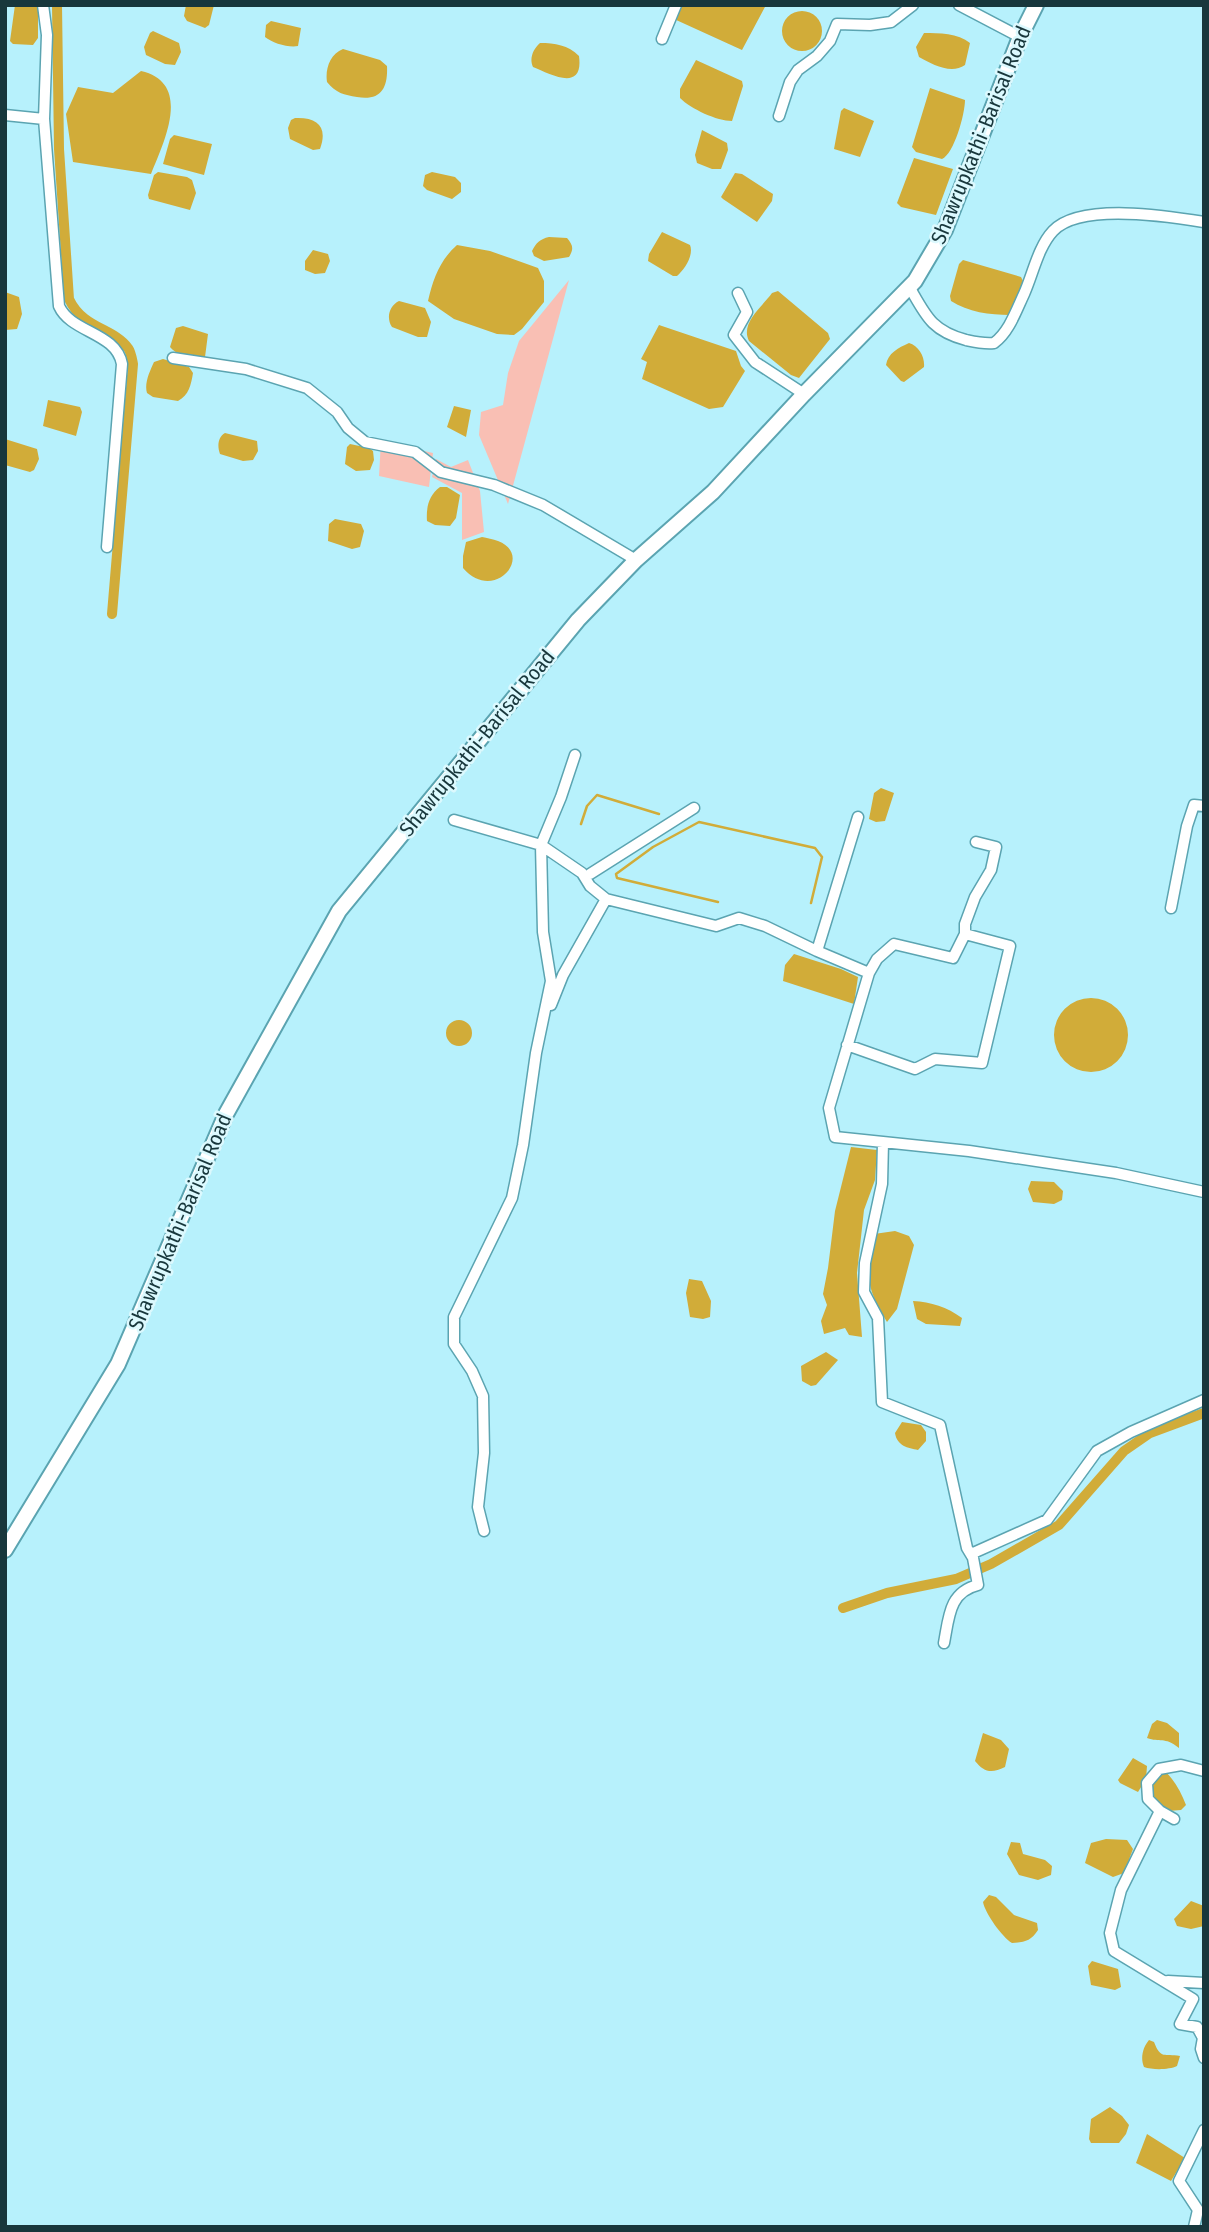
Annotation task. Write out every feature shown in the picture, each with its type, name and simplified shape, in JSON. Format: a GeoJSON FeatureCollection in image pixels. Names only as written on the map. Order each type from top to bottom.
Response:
{"type":"FeatureCollection","features":[{"type":"Feature","properties":{"kind":"main road","name":"Shawrupkathi-Barisal Road"},"geometry":{"type":"LineString","coordinates":[[5,1550],[118,1364],[226,1114],[340,912],[578,620],[636,560],[713,492],[804,394],[910,288],[945,230],[1020,37],[1036,5]]}},
{"type":"Feature","properties":{"kind":"street"},"geometry":{"type":"LineString","coordinates":[[43,5],[47,35],[44,119],[59,306],[65,317],[113,347],[122,364],[107,547]]}},
{"type":"Feature","properties":{"kind":"street"},"geometry":{"type":"LineString","coordinates":[[662,39],[676,5]]}},
{"type":"Feature","properties":{"kind":"street"},"geometry":{"type":"LineString","coordinates":[[779,116],[790,82],[798,70],[817,56],[830,41],[837,24],[870,25],[891,22],[913,5]]}},
{"type":"Feature","properties":{"kind":"street"},"geometry":{"type":"LineString","coordinates":[[959,5],[1020,37]]}},
{"type":"Feature","properties":{"kind":"street"},"geometry":{"type":"LineString","coordinates":[[5,115],[44,119]]}},
{"type":"Feature","properties":{"kind":"street"},"geometry":{"type":"LineString","coordinates":[[910,288],[932,324],[946,335],[983,344],[994,343],[1007,329],[1044,244],[1053,230],[1068,221],[1103,214],[1134,212],[1204,222]]}},
{"type":"Feature","properties":{"kind":"street"},"geometry":{"type":"LineString","coordinates":[[738,293],[747,312],[734,335],[755,362],[804,394]]}},
{"type":"Feature","properties":{"kind":"street"},"geometry":{"type":"LineString","coordinates":[[173,358],[246,369],[307,388],[337,412],[348,428],[365,442],[415,452],[441,472],[494,485],[543,505],[636,560]]}},
{"type":"Feature","properties":{"kind":"street"},"geometry":{"type":"LineString","coordinates":[[545,1021],[551,981],[543,932],[541,845],[575,755]]}},
{"type":"Feature","properties":{"kind":"street"},"geometry":{"type":"LineString","coordinates":[[1171,908],[1186,826],[1194,804],[1204,806]]}},
{"type":"Feature","properties":{"kind":"street"},"geometry":{"type":"LineString","coordinates":[[590,874],[694,808]]}},
{"type":"Feature","properties":{"kind":"street"},"geometry":{"type":"LineString","coordinates":[[817,951],[858,817]]}},
{"type":"Feature","properties":{"kind":"street"},"geometry":{"type":"LineString","coordinates":[[454,820],[541,845],[582,873],[590,886],[606,899],[716,926],[739,918],[765,926],[869,973]]}},
{"type":"Feature","properties":{"kind":"street"},"geometry":{"type":"LineString","coordinates":[[976,842],[996,846],[992,870],[975,897],[965,924],[965,934],[953,958],[894,944],[877,959],[869,973],[829,1108],[835,1137],[969,1151],[1102,1171],[1204,1192]]}},
{"type":"Feature","properties":{"kind":"street"},"geometry":{"type":"LineString","coordinates":[[484,1531],[478,1507],[484,1452],[483,1395],[454,1343],[454,1317],[512,1198],[523,1145],[536,1054],[545,1021],[563,975],[606,899]]}},
{"type":"Feature","properties":{"kind":"street"},"geometry":{"type":"LineString","coordinates":[[847,1045],[915,1069],[935,1059],[982,1063],[1010,946],[965,934]]}},
{"type":"Feature","properties":{"kind":"street"},"geometry":{"type":"LineString","coordinates":[[883,1142],[882,1184],[865,1263],[864,1292],[878,1318],[882,1402],[940,1425],[978,1585],[964,1588],[951,1607],[944,1643]]}},
{"type":"Feature","properties":{"kind":"street"},"geometry":{"type":"LineString","coordinates":[[972,1556],[1047,1520],[1097,1451],[1131,1432],[1204,1400]]}},
{"type":"Feature","properties":{"kind":"street"},"geometry":{"type":"LineString","coordinates":[[1174,1819],[1160,1811],[1148,1798],[1147,1783],[1159,1769],[1181,1766],[1204,1771]]}},
{"type":"Feature","properties":{"kind":"street"},"geometry":{"type":"LineString","coordinates":[[1160,1811],[1121,1890],[1110,1933],[1114,1951],[1193,1998],[1180,2024],[1197,2027],[1203,2038],[1201,2049],[1204,2059]]}},
{"type":"Feature","properties":{"kind":"street"},"geometry":{"type":"LineString","coordinates":[[1164,1981],[1204,1983]]}},
{"type":"Feature","properties":{"kind":"street"},"geometry":{"type":"LineString","coordinates":[[1194,2227],[1198,2210],[1179,2181],[1204,2130]]}},
{"type":"Feature","properties":{"kind":"shaded area"},"geometry":{"type":"Polygon","coordinates":[[[15,5],[38,6],[38,38],[33,45],[13,44],[10,41],[15,5]]]}},
{"type":"Feature","properties":{"kind":"shaded area"},"geometry":{"type":"Polygon","coordinates":[[[186,5],[214,5],[209,25],[205,28],[187,21],[184,16],[186,5]]]}},
{"type":"Feature","properties":{"kind":"shaded area"},"geometry":{"type":"Polygon","coordinates":[[[681,5],[766,5],[742,50],[674,19],[681,5]]]}},
{"type":"Feature","properties":{"kind":"shaded area"},"geometry":{"type":"Polygon","coordinates":[[[802,11],[816,17],[822,31],[816,45],[802,51],[788,45],[782,31],[788,17],[802,11]]]}},
{"type":"Feature","properties":{"kind":"shaded area"},"geometry":{"type":"Polygon","coordinates":[[[271,21],[301,28],[298,46],[281,44],[265,37],[266,25],[271,21]]]}},
{"type":"Feature","properties":{"kind":"shaded area"},"geometry":{"type":"Polygon","coordinates":[[[153,31],[179,43],[181,52],[175,65],[165,64],[146,55],[144,47],[153,31]]]}},
{"type":"Feature","properties":{"kind":"shaded area"},"geometry":{"type":"Polygon","coordinates":[[[924,33],[954,35],[970,43],[965,65],[948,69],[919,57],[916,47],[924,33]]]}},
{"type":"Feature","properties":{"kind":"shaded area"},"geometry":{"type":"Polygon","coordinates":[[[540,43],[561,45],[575,52],[579,56],[576,74],[571,78],[564,78],[533,67],[532,54],[540,43]]]}},
{"type":"Feature","properties":{"kind":"shaded area"},"geometry":{"type":"Polygon","coordinates":[[[343,49],[380,60],[387,66],[384,87],[377,95],[365,98],[348,95],[337,91],[327,82],[329,62],[343,49]]]}},
{"type":"Feature","properties":{"kind":"shaded area"},"geometry":{"type":"Polygon","coordinates":[[[696,60],[742,81],[743,86],[732,121],[704,114],[680,98],[680,89],[696,60]]]}},
{"type":"Feature","properties":{"kind":"shaded area"},"geometry":{"type":"Polygon","coordinates":[[[141,71],[157,78],[166,88],[170,100],[167,131],[151,174],[73,162],[66,114],[78,87],[113,93],[141,71]]]}},
{"type":"Feature","properties":{"kind":"shaded area"},"geometry":{"type":"Polygon","coordinates":[[[930,88],[965,100],[955,142],[942,159],[916,152],[912,147],[930,88]]]}},
{"type":"Feature","properties":{"kind":"shaded area"},"geometry":{"type":"Polygon","coordinates":[[[844,108],[874,121],[860,157],[834,149],[841,111],[844,108]]]}},
{"type":"Feature","properties":{"kind":"shaded area"},"geometry":{"type":"Polygon","coordinates":[[[310,119],[319,125],[323,135],[320,149],[313,150],[290,139],[288,128],[291,120],[310,119]]]}},
{"type":"Feature","properties":{"kind":"shaded area"},"geometry":{"type":"Polygon","coordinates":[[[702,130],[727,143],[728,150],[721,169],[712,169],[697,163],[695,155],[702,130]]]}},
{"type":"Feature","properties":{"kind":"shaded area"},"geometry":{"type":"Polygon","coordinates":[[[174,135],[212,144],[204,175],[163,164],[170,139],[174,135]]]}},
{"type":"Feature","properties":{"kind":"shaded area"},"geometry":{"type":"Polygon","coordinates":[[[914,158],[953,169],[936,215],[901,207],[897,203],[914,158]]]}},
{"type":"Feature","properties":{"kind":"shaded area"},"geometry":{"type":"Polygon","coordinates":[[[158,172],[192,180],[196,193],[190,210],[149,199],[154,175],[158,172]]]}},
{"type":"Feature","properties":{"kind":"shaded area"},"geometry":{"type":"Polygon","coordinates":[[[432,172],[455,177],[461,183],[461,192],[452,199],[427,190],[423,186],[425,175],[432,172]]]}},
{"type":"Feature","properties":{"kind":"shaded area"},"geometry":{"type":"Polygon","coordinates":[[[735,173],[742,174],[773,194],[772,201],[757,222],[721,197],[735,173]]]}},
{"type":"Feature","properties":{"kind":"shaded area"},"geometry":{"type":"Polygon","coordinates":[[[662,232],[690,245],[688,262],[677,276],[648,261],[649,254],[662,232]]]}},
{"type":"Feature","properties":{"kind":"shaded area"},"geometry":{"type":"Polygon","coordinates":[[[549,237],[567,238],[572,247],[569,257],[544,261],[534,256],[532,251],[537,244],[549,237]]]}},
{"type":"Feature","properties":{"kind":"shaded area"},"geometry":{"type":"Polygon","coordinates":[[[457,245],[490,251],[538,268],[544,281],[544,302],[514,335],[497,334],[454,319],[428,301],[438,270],[457,245]]]}},
{"type":"Feature","properties":{"kind":"shaded area"},"geometry":{"type":"Polygon","coordinates":[[[313,250],[328,254],[330,261],[325,273],[315,274],[305,270],[305,261],[313,250]]]}},
{"type":"Feature","properties":{"kind":"shaded area"},"geometry":{"type":"Polygon","coordinates":[[[963,260],[1021,277],[1023,281],[1010,315],[979,312],[951,301],[959,264],[963,260]]]}},
{"type":"Feature","properties":{"kind":"shaded area"},"geometry":{"type":"Polygon","coordinates":[[[569,280],[508,504],[479,435],[481,412],[503,405],[508,373],[519,341],[569,280]]]}},
{"type":"Feature","properties":{"kind":"shaded area"},"geometry":{"type":"Polygon","coordinates":[[[778,291],[828,333],[830,339],[799,378],[791,375],[749,341],[747,334],[753,316],[772,293],[778,291]]]}},
{"type":"Feature","properties":{"kind":"shaded area"},"geometry":{"type":"Polygon","coordinates":[[[5,292],[19,297],[22,314],[17,329],[5,330],[5,292]]]}},
{"type":"Feature","properties":{"kind":"shaded area"},"geometry":{"type":"Polygon","coordinates":[[[399,301],[425,308],[431,322],[427,337],[418,337],[392,327],[390,312],[399,301]]]}},
{"type":"Feature","properties":{"kind":"shaded area"},"geometry":{"type":"Polygon","coordinates":[[[659,325],[736,351],[745,371],[723,407],[709,409],[642,379],[647,362],[641,359],[659,325]]]}},
{"type":"Feature","properties":{"kind":"shaded area"},"geometry":{"type":"Polygon","coordinates":[[[183,326],[208,334],[205,357],[186,356],[170,347],[176,328],[183,326]]]}},
{"type":"Feature","properties":{"kind":"shaded area"},"geometry":{"type":"Polygon","coordinates":[[[909,343],[921,352],[924,367],[904,382],[886,365],[891,354],[909,343]]]}},
{"type":"Feature","properties":{"kind":"shaded area"},"geometry":{"type":"Polygon","coordinates":[[[163,359],[189,367],[193,373],[187,393],[178,401],[153,397],[147,393],[147,381],[154,362],[163,359]]]}},
{"type":"Feature","properties":{"kind":"shaded area"},"geometry":{"type":"Polygon","coordinates":[[[48,400],[80,407],[82,412],[76,436],[43,426],[48,400]]]}},
{"type":"Feature","properties":{"kind":"shaded area"},"geometry":{"type":"Polygon","coordinates":[[[454,406],[471,410],[466,437],[447,427],[454,406]]]}},
{"type":"Feature","properties":{"kind":"shaded area"},"geometry":{"type":"Polygon","coordinates":[[[225,433],[257,441],[258,451],[253,460],[243,461],[220,454],[219,442],[225,433]]]}},
{"type":"Feature","properties":{"kind":"shaded area"},"geometry":{"type":"Polygon","coordinates":[[[5,439],[37,449],[39,459],[34,470],[30,472],[5,465],[5,439]]]}},
{"type":"Feature","properties":{"kind":"shaded area"},"geometry":{"type":"Polygon","coordinates":[[[381,441],[433,453],[429,487],[379,476],[381,441]]]}},
{"type":"Feature","properties":{"kind":"shaded area"},"geometry":{"type":"Polygon","coordinates":[[[350,444],[373,451],[374,460],[370,470],[356,471],[345,464],[347,447],[350,444]]]}},
{"type":"Feature","properties":{"kind":"shaded area"},"geometry":{"type":"Polygon","coordinates":[[[436,459],[451,467],[468,460],[480,491],[484,532],[462,540],[462,493],[432,477],[436,459]]]}},
{"type":"Feature","properties":{"kind":"shaded area"},"geometry":{"type":"Polygon","coordinates":[[[440,487],[447,487],[460,495],[456,518],[450,526],[435,525],[427,521],[429,502],[440,487]]]}},
{"type":"Feature","properties":{"kind":"shaded area"},"geometry":{"type":"Polygon","coordinates":[[[335,519],[361,524],[364,531],[360,547],[352,549],[328,541],[329,524],[335,519]]]}},
{"type":"Feature","properties":{"kind":"shaded area"},"geometry":{"type":"Polygon","coordinates":[[[482,537],[498,541],[508,548],[512,556],[506,573],[497,579],[487,581],[475,578],[463,568],[466,542],[482,537]]]}},
{"type":"Feature","properties":{"kind":"shaded area"},"geometry":{"type":"Polygon","coordinates":[[[881,788],[894,793],[885,821],[876,822],[869,819],[874,793],[881,788]]]}},
{"type":"Feature","properties":{"kind":"shaded area"},"geometry":{"type":"Polygon","coordinates":[[[794,954],[858,977],[854,1004],[783,981],[785,965],[794,954]]]}},
{"type":"Feature","properties":{"kind":"shaded area"},"geometry":{"type":"Polygon","coordinates":[[[1091,998],[1105,1001],[1117,1009],[1125,1021],[1128,1035],[1125,1049],[1117,1061],[1105,1069],[1091,1072],[1077,1069],[1065,1061],[1057,1049],[1054,1035],[1057,1021],[1065,1009],[1077,1001],[1091,998]]]}},
{"type":"Feature","properties":{"kind":"shaded area"},"geometry":{"type":"Polygon","coordinates":[[[459,1020],[468,1024],[472,1033],[468,1042],[459,1046],[450,1042],[446,1033],[450,1024],[459,1020]]]}},
{"type":"Feature","properties":{"kind":"shaded area"},"geometry":{"type":"Polygon","coordinates":[[[851,1147],[877,1150],[875,1180],[864,1210],[857,1273],[862,1337],[849,1335],[845,1328],[824,1334],[821,1321],[827,1305],[823,1294],[835,1211],[851,1147]]]}},
{"type":"Feature","properties":{"kind":"shaded area"},"geometry":{"type":"Polygon","coordinates":[[[1031,1181],[1054,1182],[1063,1191],[1062,1200],[1054,1204],[1033,1202],[1028,1189],[1031,1181]]]}},
{"type":"Feature","properties":{"kind":"shaded area"},"geometry":{"type":"Polygon","coordinates":[[[895,1231],[909,1236],[914,1245],[897,1309],[887,1322],[874,1298],[869,1271],[874,1234],[895,1231]]]}},
{"type":"Feature","properties":{"kind":"shaded area"},"geometry":{"type":"Polygon","coordinates":[[[689,1279],[702,1281],[711,1301],[710,1317],[690,1317],[686,1293],[689,1279]]]}},
{"type":"Feature","properties":{"kind":"shaded area"},"geometry":{"type":"Polygon","coordinates":[[[913,1301],[951,1311],[962,1318],[960,1326],[926,1324],[917,1319],[913,1301]]]}},
{"type":"Feature","properties":{"kind":"shaded area"},"geometry":{"type":"Polygon","coordinates":[[[826,1352],[838,1360],[816,1385],[811,1386],[802,1381],[801,1366],[826,1352]]]}},
{"type":"Feature","properties":{"kind":"shaded area"},"geometry":{"type":"Polygon","coordinates":[[[902,1422],[921,1425],[926,1432],[926,1441],[918,1450],[898,1441],[895,1433],[902,1422]]]}},
{"type":"Feature","properties":{"kind":"shaded area"},"geometry":{"type":"Polygon","coordinates":[[[1157,1720],[1167,1723],[1179,1733],[1179,1748],[1166,1741],[1147,1738],[1152,1724],[1157,1720]]]}},
{"type":"Feature","properties":{"kind":"shaded area"},"geometry":{"type":"Polygon","coordinates":[[[983,1733],[1001,1740],[1009,1749],[1005,1767],[988,1771],[975,1761],[983,1733]]]}},
{"type":"Feature","properties":{"kind":"shaded area"},"geometry":{"type":"Polygon","coordinates":[[[1133,1758],[1147,1766],[1146,1779],[1138,1792],[1118,1780],[1133,1758]]]}},
{"type":"Feature","properties":{"kind":"shaded area"},"geometry":{"type":"Polygon","coordinates":[[[1165,1771],[1184,1800],[1186,1805],[1181,1810],[1168,1811],[1153,1799],[1153,1781],[1165,1771]]]}},
{"type":"Feature","properties":{"kind":"shaded area"},"geometry":{"type":"Polygon","coordinates":[[[1106,1839],[1127,1840],[1133,1849],[1124,1873],[1113,1877],[1085,1863],[1091,1843],[1106,1839]]]}},
{"type":"Feature","properties":{"kind":"shaded area"},"geometry":{"type":"Polygon","coordinates":[[[1011,1842],[1020,1843],[1023,1854],[1045,1860],[1052,1866],[1051,1875],[1038,1880],[1019,1875],[1007,1854],[1011,1842]]]}},
{"type":"Feature","properties":{"kind":"shaded area"},"geometry":{"type":"Polygon","coordinates":[[[989,1895],[996,1897],[1014,1915],[1037,1923],[1038,1930],[1035,1934],[1024,1941],[1012,1943],[1008,1940],[984,1907],[983,1902],[989,1895]]]}},
{"type":"Feature","properties":{"kind":"shaded area"},"geometry":{"type":"Polygon","coordinates":[[[1191,1901],[1204,1906],[1204,1926],[1191,1929],[1177,1926],[1174,1919],[1191,1901]]]}},
{"type":"Feature","properties":{"kind":"shaded area"},"geometry":{"type":"Polygon","coordinates":[[[1092,1961],[1118,1969],[1121,1987],[1115,1990],[1091,1985],[1088,1966],[1092,1961]]]}},
{"type":"Feature","properties":{"kind":"shaded area"},"geometry":{"type":"Polygon","coordinates":[[[1149,2040],[1154,2042],[1161,2054],[1180,2056],[1177,2066],[1160,2069],[1144,2067],[1143,2053],[1149,2040]]]}},
{"type":"Feature","properties":{"kind":"shaded area"},"geometry":{"type":"Polygon","coordinates":[[[1110,2107],[1129,2125],[1126,2134],[1119,2143],[1091,2143],[1091,2119],[1110,2107]]]}},
{"type":"Feature","properties":{"kind":"shaded area"},"geometry":{"type":"Polygon","coordinates":[[[1147,2134],[1185,2158],[1171,2181],[1136,2163],[1147,2134]]]}},
{"type":"Feature","properties":{"kind":"waterway"},"geometry":{"type":"LineString","coordinates":[[57,5],[59,149],[69,299],[82,316],[122,341],[129,350],[133,364],[112,614]]}},
{"type":"Feature","properties":{"kind":"waterway"},"geometry":{"type":"LineString","coordinates":[[581,824],[587,806],[597,795],[659,814]]}},
{"type":"Feature","properties":{"kind":"waterway"},"geometry":{"type":"LineString","coordinates":[[718,902],[617,878],[616,874],[653,847],[699,822],[815,848],[822,857],[811,903]]}},
{"type":"Feature","properties":{"kind":"waterway"},"geometry":{"type":"LineString","coordinates":[[843,1608],[887,1593],[956,1579],[991,1564],[1059,1525],[1124,1451],[1150,1433],[1204,1413]]}}]}
